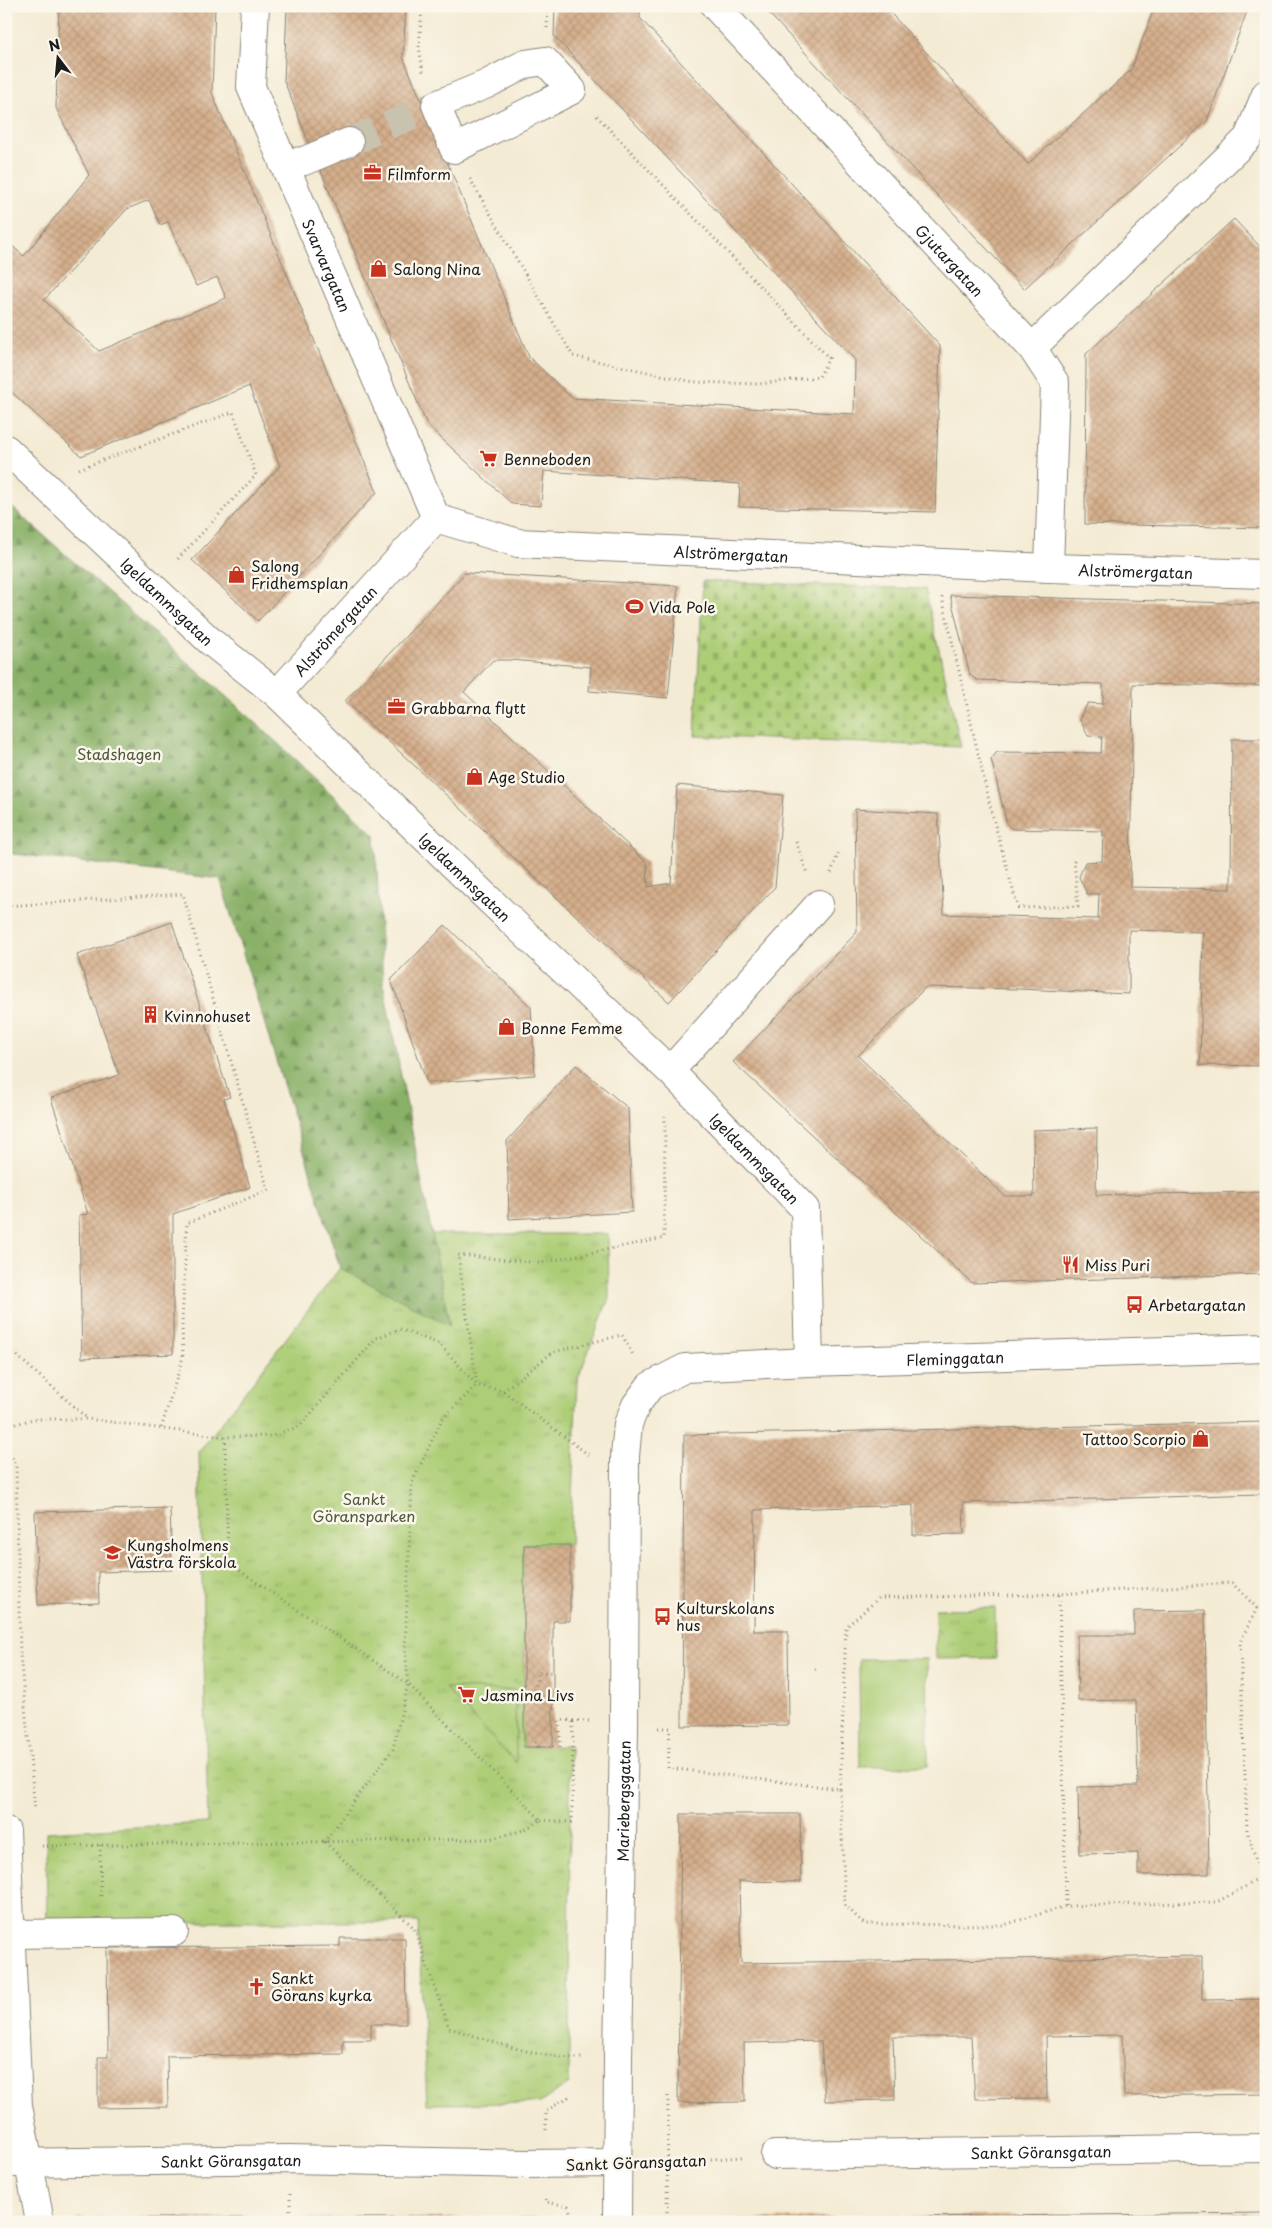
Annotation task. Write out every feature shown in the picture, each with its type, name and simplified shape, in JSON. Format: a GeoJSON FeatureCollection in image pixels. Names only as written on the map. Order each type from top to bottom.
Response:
{"type":"FeatureCollection","features":[{"type":"Feature","properties":{"kind":"street","name":"Svarvargatan"},"geometry":{"type":"LineString","coordinates":[[255,6],[251,87],[436,518]]}},
{"type":"Feature","properties":{"kind":"street","name":"Gjutargatan"},"geometry":{"type":"LineString","coordinates":[[715,6],[1032,348],[1055,383],[1049,568]]}},
{"type":"Feature","properties":{"kind":"street"},"geometry":{"type":"LineString","coordinates":[[545,61],[572,90],[454,149],[436,105],[487,84],[525,64],[545,61]]}},
{"type":"Feature","properties":{"kind":"street"},"geometry":{"type":"LineString","coordinates":[[1032,348],[1248,138],[1266,94]]}},
{"type":"Feature","properties":{"kind":"street"},"geometry":{"type":"LineString","coordinates":[[283,163],[304,161],[349,142]]}},
{"type":"Feature","properties":{"kind":"street","name":"Igeldammsgatan"},"geometry":{"type":"LineString","coordinates":[[6,448],[211,642],[277,694],[481,892],[670,1071],[804,1209],[809,1362]]}},
{"type":"Feature","properties":{"kind":"street","name":"Alströmergatan"},"geometry":{"type":"LineString","coordinates":[[277,694],[436,518],[518,543],[1049,568],[1266,574]]}},
{"type":"Feature","properties":{"kind":"street"},"geometry":{"type":"LineString","coordinates":[[670,1071],[819,904]]}},
{"type":"Feature","properties":{"kind":"street","name":"Fleminggatan"},"geometry":{"type":"LineString","coordinates":[[650,1386],[685,1368],[809,1362],[1266,1348]]}},
{"type":"Feature","properties":{"kind":"street","name":"Mariebergsgatan"},"geometry":{"type":"LineString","coordinates":[[617,2222],[625,1456],[628,1424],[636,1404],[650,1386]]}},
{"type":"Feature","properties":{"kind":"street"},"geometry":{"type":"LineString","coordinates":[[6,1832],[18,2106],[18,2162],[40,2222]]}},
{"type":"Feature","properties":{"kind":"street"},"geometry":{"type":"LineString","coordinates":[[11,1934],[174,1932]]}},
{"type":"Feature","properties":{"kind":"street","name":"Sankt Göransgatan"},"geometry":{"type":"LineString","coordinates":[[775,2155],[1266,2148]]}},
{"type":"Feature","properties":{"kind":"street","name":"Sankt Göransgatan"},"geometry":{"type":"LineString","coordinates":[[18,2162],[290,2159],[526,2164],[618,2163]]}},
{"type":"Feature","properties":{"kind":"path"},"geometry":{"type":"LineString","coordinates":[[422,6],[419,47],[424,76],[436,105]]}},
{"type":"Feature","properties":{"kind":"path"},"geometry":{"type":"LineString","coordinates":[[454,149],[477,193],[572,356],[694,382],[759,384],[819,378],[829,358],[572,90]]}},
{"type":"Feature","properties":{"kind":"path"},"geometry":{"type":"LineString","coordinates":[[78,470],[233,412],[256,475],[176,561]]}},
{"type":"Feature","properties":{"kind":"path"},"geometry":{"type":"LineString","coordinates":[[934,563],[992,814],[1018,908],[1078,906],[1074,860]]}},
{"type":"Feature","properties":{"kind":"path"},"geometry":{"type":"LineString","coordinates":[[6,906],[183,894],[268,1190],[187,1223],[182,1323],[183,1357],[162,1429]]}},
{"type":"Feature","properties":{"kind":"path"},"geometry":{"type":"LineString","coordinates":[[477,1385],[458,1255],[540,1263],[664,1238],[665,1115]]}},
{"type":"Feature","properties":{"kind":"path"},"geometry":{"type":"LineString","coordinates":[[6,1427],[33,1418],[88,1420],[225,1437],[272,1436],[300,1426],[376,1338],[400,1329],[438,1344],[477,1385],[504,1391],[590,1456],[625,1456]]}},
{"type":"Feature","properties":{"kind":"path"},"geometry":{"type":"LineString","coordinates":[[504,1391],[553,1352],[622,1335]]}},
{"type":"Feature","properties":{"kind":"path"},"geometry":{"type":"LineString","coordinates":[[6,1346],[88,1420]]}},
{"type":"Feature","properties":{"kind":"path"},"geometry":{"type":"LineString","coordinates":[[324,1842],[393,1749],[408,1684],[405,1647],[412,1483],[442,1419],[477,1385]]}},
{"type":"Feature","properties":{"kind":"path"},"geometry":{"type":"LineString","coordinates":[[225,1437],[228,1563],[408,1684],[541,1820]]}},
{"type":"Feature","properties":{"kind":"path"},"geometry":{"type":"LineString","coordinates":[[6,1444],[16,1465],[20,1654],[35,1818]]}},
{"type":"Feature","properties":{"kind":"path"},"geometry":{"type":"LineString","coordinates":[[1257,1608],[1232,1583],[1059,1594],[879,1598],[846,1627],[840,1789],[845,1905],[864,1924],[1004,1925],[1066,1906],[1217,1902],[1263,1878],[1246,1830],[1240,1642],[1257,1608],[1266,1605]]}},
{"type":"Feature","properties":{"kind":"path"},"geometry":{"type":"LineString","coordinates":[[1059,1594],[1066,1906]]}},
{"type":"Feature","properties":{"kind":"path"},"geometry":{"type":"LineString","coordinates":[[534,1690],[537,1683],[537,1673],[553,1672]]}},
{"type":"Feature","properties":{"kind":"path"},"geometry":{"type":"LineString","coordinates":[[537,1683],[540,1689]]}},
{"type":"Feature","properties":{"kind":"path"},"geometry":{"type":"LineString","coordinates":[[560,1747],[560,1720],[623,1722]]}},
{"type":"Feature","properties":{"kind":"path"},"geometry":{"type":"LineString","coordinates":[[7,1847],[489,1839],[524,1830],[541,1820],[572,1822],[573,1720]]}},
{"type":"Feature","properties":{"kind":"path"},"geometry":{"type":"LineString","coordinates":[[535,1742],[538,1748],[541,1742]]}},
{"type":"Feature","properties":{"kind":"path"},"geometry":{"type":"LineString","coordinates":[[668,1768],[840,1789]]}},
{"type":"Feature","properties":{"kind":"path"},"geometry":{"type":"LineString","coordinates":[[324,1842],[414,1928],[449,2028],[532,2053],[570,2058]]}},
{"type":"Feature","properties":{"kind":"path"},"geometry":{"type":"LineString","coordinates":[[100,1845],[101,1933]]}},
{"type":"Feature","properties":{"kind":"path"},"geometry":{"type":"LineString","coordinates":[[668,2094],[668,2222]]}},
{"type":"Feature","properties":{"kind":"path"},"geometry":{"type":"LineString","coordinates":[[546,2111],[570,2096]]}},
{"type":"Feature","properties":{"kind":"path","name":"Sankt Göransgatan"},"geometry":{"type":"LineString","coordinates":[[618,2163],[668,2163],[775,2155]]}},
{"type":"Feature","properties":{"kind":"path"},"geometry":{"type":"LineString","coordinates":[[546,2202],[568,2206],[574,2222]]}},
{"type":"Feature","properties":{"kind":"green space","name":"Stadshagen"},"geometry":{"type":"Polygon","coordinates":[[[6,502],[255,722],[375,835],[383,983],[450,1327],[340,1268],[220,879],[6,853],[6,502]]]}},
{"type":"Feature","properties":{"kind":"green space"},"geometry":{"type":"Polygon","coordinates":[[[703,581],[925,589],[961,747],[695,736],[703,581]]]}},
{"type":"Feature","properties":{"kind":"green space","name":"Sankt Göransparken"},"geometry":{"type":"Polygon","coordinates":[[[432,1234],[608,1234],[609,1298],[577,1381],[570,1545],[524,1545],[524,1747],[570,1746],[569,2083],[540,2103],[427,2104],[418,1922],[47,1922],[46,1832],[208,1823],[199,1452],[340,1268],[450,1326],[432,1234]]]}},
{"type":"Feature","properties":{"kind":"green space"},"geometry":{"type":"Polygon","coordinates":[[[995,1608],[996,1658],[936,1659],[935,1609],[995,1608]]]}},
{"type":"Feature","properties":{"kind":"green space"},"geometry":{"type":"Polygon","coordinates":[[[859,1659],[927,1659],[928,1766],[860,1767],[859,1659]]]}},
{"type":"Feature","properties":{"kind":"green space"},"geometry":{"type":"Polygon","coordinates":[[[445,1688],[515,1690],[516,1763],[445,1688]]]}},
{"type":"Feature","properties":{"kind":"building"},"geometry":{"type":"Polygon","coordinates":[[[59,6],[215,6],[212,93],[377,492],[258,621],[192,560],[280,466],[249,386],[81,456],[6,387],[6,241],[24,256],[89,175],[56,108],[59,6]],[[149,200],[127,209],[44,300],[99,351],[226,298],[217,277],[196,286],[168,222],[160,225],[149,200]]]}},
{"type":"Feature","properties":{"kind":"building"},"geometry":{"type":"Polygon","coordinates":[[[287,6],[406,6],[403,57],[529,357],[572,398],[854,414],[855,360],[554,36],[555,6],[640,6],[640,18],[940,346],[935,512],[739,507],[740,484],[544,471],[541,506],[512,504],[427,425],[320,169],[347,139],[343,129],[309,143],[284,81],[287,6]]]}},
{"type":"Feature","properties":{"kind":"building"},"geometry":{"type":"Polygon","coordinates":[[[762,6],[884,6],[1028,164],[1131,70],[1155,6],[1249,6],[1207,121],[1024,289],[762,6]]]}},
{"type":"Feature","properties":{"kind":"building"},"geometry":{"type":"Polygon","coordinates":[[[1234,219],[1266,253],[1266,528],[1085,524],[1086,354],[1234,219]]]}},
{"type":"Feature","properties":{"kind":"building"},"geometry":{"type":"Polygon","coordinates":[[[465,573],[678,586],[668,698],[589,691],[591,667],[511,660],[493,660],[464,692],[647,863],[648,887],[671,883],[677,785],[783,795],[775,887],[669,1002],[345,701],[465,573]]]}},
{"type":"Feature","properties":{"kind":"building"},"geometry":{"type":"Polygon","coordinates":[[[950,595],[1266,604],[1266,686],[1133,684],[1130,887],[1231,889],[1232,739],[1266,739],[1266,1066],[1200,1065],[1203,932],[1129,930],[1129,994],[926,987],[858,1056],[1005,1196],[1034,1196],[1033,1130],[1097,1128],[1096,1195],[1266,1192],[1266,1274],[972,1283],[733,1062],[857,932],[855,809],[938,814],[944,914],[1098,919],[1099,894],[1087,894],[1079,877],[1085,862],[1102,861],[1103,831],[1012,829],[1007,824],[991,759],[997,752],[1101,753],[1102,737],[1088,736],[1080,720],[1088,703],[1103,704],[1103,684],[977,680],[970,675],[950,595]]]}},
{"type":"Feature","properties":{"kind":"building"},"geometry":{"type":"Polygon","coordinates":[[[172,922],[230,1097],[224,1099],[250,1187],[173,1214],[173,1354],[82,1358],[79,1215],[88,1214],[51,1098],[119,1075],[77,955],[172,922]]]}},
{"type":"Feature","properties":{"kind":"building"},"geometry":{"type":"Polygon","coordinates":[[[445,925],[531,1007],[535,1075],[427,1083],[391,980],[445,925]]]}},
{"type":"Feature","properties":{"kind":"building"},"geometry":{"type":"Polygon","coordinates":[[[576,1065],[628,1108],[632,1212],[509,1219],[507,1141],[576,1065]]]}},
{"type":"Feature","properties":{"kind":"building"},"geometry":{"type":"Polygon","coordinates":[[[1266,1422],[1266,1550],[1263,1550],[1261,1494],[963,1503],[964,1534],[913,1535],[913,1505],[755,1510],[754,1631],[788,1631],[789,1725],[682,1726],[684,1435],[1266,1422]]]}},
{"type":"Feature","properties":{"kind":"building"},"geometry":{"type":"Polygon","coordinates":[[[170,1508],[172,1570],[98,1572],[99,1603],[38,1605],[35,1512],[170,1508]]]}},
{"type":"Feature","properties":{"kind":"building"},"geometry":{"type":"Polygon","coordinates":[[[524,1545],[570,1545],[570,1621],[553,1621],[553,1747],[524,1747],[524,1545]]]}},
{"type":"Feature","properties":{"kind":"building"},"geometry":{"type":"Polygon","coordinates":[[[1205,1610],[1209,1874],[1138,1875],[1138,1853],[1079,1854],[1078,1787],[1138,1786],[1136,1700],[1078,1701],[1077,1635],[1134,1635],[1134,1611],[1205,1610]]]}},
{"type":"Feature","properties":{"kind":"building"},"geometry":{"type":"Polygon","coordinates":[[[681,1814],[800,1814],[801,1882],[739,1881],[741,1963],[1202,1956],[1202,2000],[1266,1999],[1266,2094],[1124,2096],[1122,2035],[1046,2036],[1047,2098],[975,2099],[971,2037],[893,2037],[895,2100],[825,2101],[821,2041],[744,2043],[745,2102],[678,2103],[681,1814]]]}},
{"type":"Feature","properties":{"kind":"building","name":"Sankt Görans kyrka"},"geometry":{"type":"Polygon","coordinates":[[[340,1938],[405,1938],[406,2024],[371,2024],[371,2040],[343,2040],[343,2054],[167,2056],[168,2107],[98,2108],[98,2057],[108,2057],[107,1948],[340,1946],[340,1938]]]}},
{"type":"Feature","properties":{"kind":"building"},"geometry":{"type":"Polygon","coordinates":[[[1266,2213],[1266,2222],[738,2222],[738,2220],[808,2218],[1266,2213]]]}},
{"type":"Feature","properties":{"kind":"building"},"geometry":{"type":"Polygon","coordinates":[[[77,2218],[561,2218],[561,2222],[77,2222],[77,2218]]]}},
{"type":"Feature","properties":{"kind":"tunnel"},"geometry":{"type":"LineString","coordinates":[[349,142],[436,105]]}},
{"type":"Feature","properties":{"kind":"place","name":"Filmform"},"geometry":{"type":"Point","coordinates":[373,173]}},
{"type":"Feature","properties":{"kind":"place","name":"Salong Nina"},"geometry":{"type":"Point","coordinates":[379,268]}},
{"type":"Feature","properties":{"kind":"place","name":"Benneboden"},"geometry":{"type":"Point","coordinates":[489,458]}},
{"type":"Feature","properties":{"kind":"place","name":"Salong Fridhemsplan"},"geometry":{"type":"Point","coordinates":[237,574]}},
{"type":"Feature","properties":{"kind":"place","name":"Vida Pole"},"geometry":{"type":"Point","coordinates":[635,606]}},
{"type":"Feature","properties":{"kind":"place","name":"Grabbarna flytt"},"geometry":{"type":"Point","coordinates":[397,707]}},
{"type":"Feature","properties":{"kind":"place","name":"Age Studio"},"geometry":{"type":"Point","coordinates":[474,776]}},
{"type":"Feature","properties":{"kind":"place","name":"Kvinnohuset"},"geometry":{"type":"Point","coordinates":[150,1015]}},
{"type":"Feature","properties":{"kind":"place","name":"Bonne Femme"},"geometry":{"type":"Point","coordinates":[507,1027]}},
{"type":"Feature","properties":{"kind":"place","name":"Miss Puri"},"geometry":{"type":"Point","coordinates":[1071,1264]}},
{"type":"Feature","properties":{"kind":"place","name":"Arbetargatan"},"geometry":{"type":"Point","coordinates":[1134,1304]}},
{"type":"Feature","properties":{"kind":"place","name":"Tattoo Scorpio"},"geometry":{"type":"Point","coordinates":[1200,1438]}},
{"type":"Feature","properties":{"kind":"place","name":"Kungsholmens Västra förskola"},"geometry":{"type":"Point","coordinates":[113,1553]}},
{"type":"Feature","properties":{"kind":"place","name":"Kulturskolans hus"},"geometry":{"type":"Point","coordinates":[662,1616]}},
{"type":"Feature","properties":{"kind":"place","name":"Jasmina Livs"},"geometry":{"type":"Point","coordinates":[467,1694]}},
{"type":"Feature","properties":{"kind":"place","name":"Sankt Görans kyrka"},"geometry":{"type":"Point","coordinates":[257,1986]}}]}
